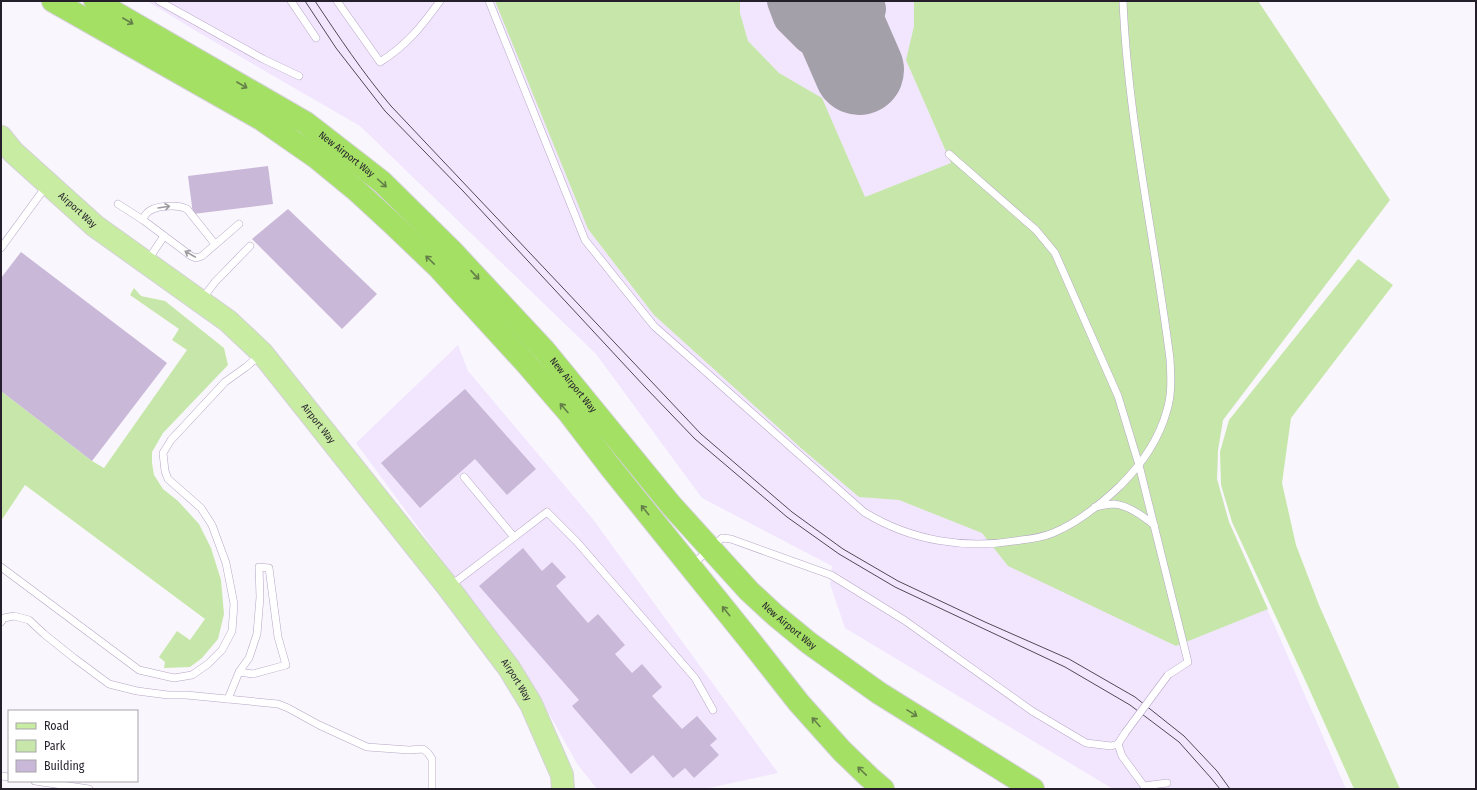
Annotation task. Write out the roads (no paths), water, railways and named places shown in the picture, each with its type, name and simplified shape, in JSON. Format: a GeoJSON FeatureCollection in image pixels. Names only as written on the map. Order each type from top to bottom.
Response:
{"type":"FeatureCollection","features":[{"type":"Feature","properties":{"kind":"highway","name":"New Airport Way"},"geometry":{"type":"LineString","coordinates":[[54,1],[261,119],[317,158],[356,190],[438,267],[525,362],[569,413],[611,468],[799,703],[842,751],[869,778],[884,789]]}},
{"type":"Feature","properties":{"kind":"highway","name":"New Airport Way"},"geometry":{"type":"LineString","coordinates":[[95,1],[306,122],[382,182],[452,250],[545,351],[671,505],[749,591],[809,643],[879,693],[1033,789]]}},
{"type":"Feature","properties":{"kind":"main road","name":"Airport Way"},"geometry":{"type":"LineString","coordinates":[[1,137],[13,152],[95,226],[228,321],[262,352],[448,587],[509,668],[531,704],[566,784]]}},
{"type":"Feature","properties":{"kind":"lane"},"geometry":{"type":"LineString","coordinates":[[159,1],[263,59],[299,76]]}},
{"type":"Feature","properties":{"kind":"lane"},"geometry":{"type":"LineString","coordinates":[[291,1],[316,38]]}},
{"type":"Feature","properties":{"kind":"lane"},"geometry":{"type":"LineString","coordinates":[[337,1],[380,62],[406,43],[427,20],[440,1]]}},
{"type":"Feature","properties":{"kind":"lane"},"geometry":{"type":"LineString","coordinates":[[489,1],[585,240],[654,326],[864,512],[883,522],[919,537],[945,542],[977,544],[1009,542],[1053,533],[1077,520],[1114,491],[1139,465],[1156,440],[1166,414],[1170,392],[1170,359],[1135,120],[1124,24],[1123,1]]}},
{"type":"Feature","properties":{"kind":"lane"},"geometry":{"type":"LineString","coordinates":[[691,567],[712,549],[722,538],[731,539],[831,575],[904,620],[1032,711],[1086,743],[1111,746],[1118,744],[1168,675],[1188,662],[1139,465],[1118,396],[1055,253],[1036,230],[949,154]]}},
{"type":"Feature","properties":{"kind":"lane"},"geometry":{"type":"LineString","coordinates":[[1,248],[48,183]]}},
{"type":"Feature","properties":{"kind":"lane"},"geometry":{"type":"LineString","coordinates":[[118,204],[143,220],[191,256],[196,258],[202,256],[239,224]]}},
{"type":"Feature","properties":{"kind":"lane"},"geometry":{"type":"LineString","coordinates":[[143,220],[146,214],[164,206],[183,207],[187,209],[215,244]]}},
{"type":"Feature","properties":{"kind":"lane"},"geometry":{"type":"LineString","coordinates":[[146,262],[164,236]]}},
{"type":"Feature","properties":{"kind":"lane"},"geometry":{"type":"LineString","coordinates":[[200,301],[215,282],[250,246]]}},
{"type":"Feature","properties":{"kind":"lane"},"geometry":{"type":"LineString","coordinates":[[1,567],[139,670],[174,678],[192,675],[208,664],[222,650],[232,631],[234,604],[226,563],[212,526],[201,508],[168,479],[165,472],[163,453],[170,440],[225,382],[246,367],[262,352]]}},
{"type":"Feature","properties":{"kind":"lane"},"geometry":{"type":"LineString","coordinates":[[464,477],[514,537]]}},
{"type":"Feature","properties":{"kind":"lane"},"geometry":{"type":"LineString","coordinates":[[1095,507],[1115,504],[1128,508],[1144,516],[1154,525]]}},
{"type":"Feature","properties":{"kind":"lane"},"geometry":{"type":"LineString","coordinates":[[448,587],[547,512],[577,542],[695,678],[713,710]]}},
{"type":"Feature","properties":{"kind":"lane"},"geometry":{"type":"LineString","coordinates":[[228,699],[239,672],[249,658],[257,634],[260,597],[259,567],[269,568],[278,637],[286,665],[253,674],[239,672]]}},
{"type":"Feature","properties":{"kind":"lane"},"geometry":{"type":"LineString","coordinates":[[1,622],[4,618],[14,616],[29,620],[68,653],[109,684],[137,691],[278,704],[367,747],[409,750],[423,749],[428,752],[432,759],[432,789]]}},
{"type":"Feature","properties":{"kind":"lane"},"geometry":{"type":"LineString","coordinates":[[1118,744],[1122,756],[1144,786],[1168,783]]}},
{"type":"Feature","properties":{"kind":"lane"},"geometry":{"type":"LineString","coordinates":[[42,782],[89,789]]}},
{"type":"Feature","properties":{"kind":"tram line"},"geometry":{"type":"LineString","coordinates":[[305,1],[336,48],[385,111],[463,191],[695,439],[787,517],[839,554],[895,587],[1065,667],[1130,705],[1179,742],[1220,789]]}},
{"type":"Feature","properties":{"kind":"tram line"},"geometry":{"type":"LineString","coordinates":[[315,1],[361,68],[391,106],[701,434],[792,512],[843,549],[898,581],[1069,659],[1135,697],[1184,736],[1217,771],[1230,789]]}}]}
